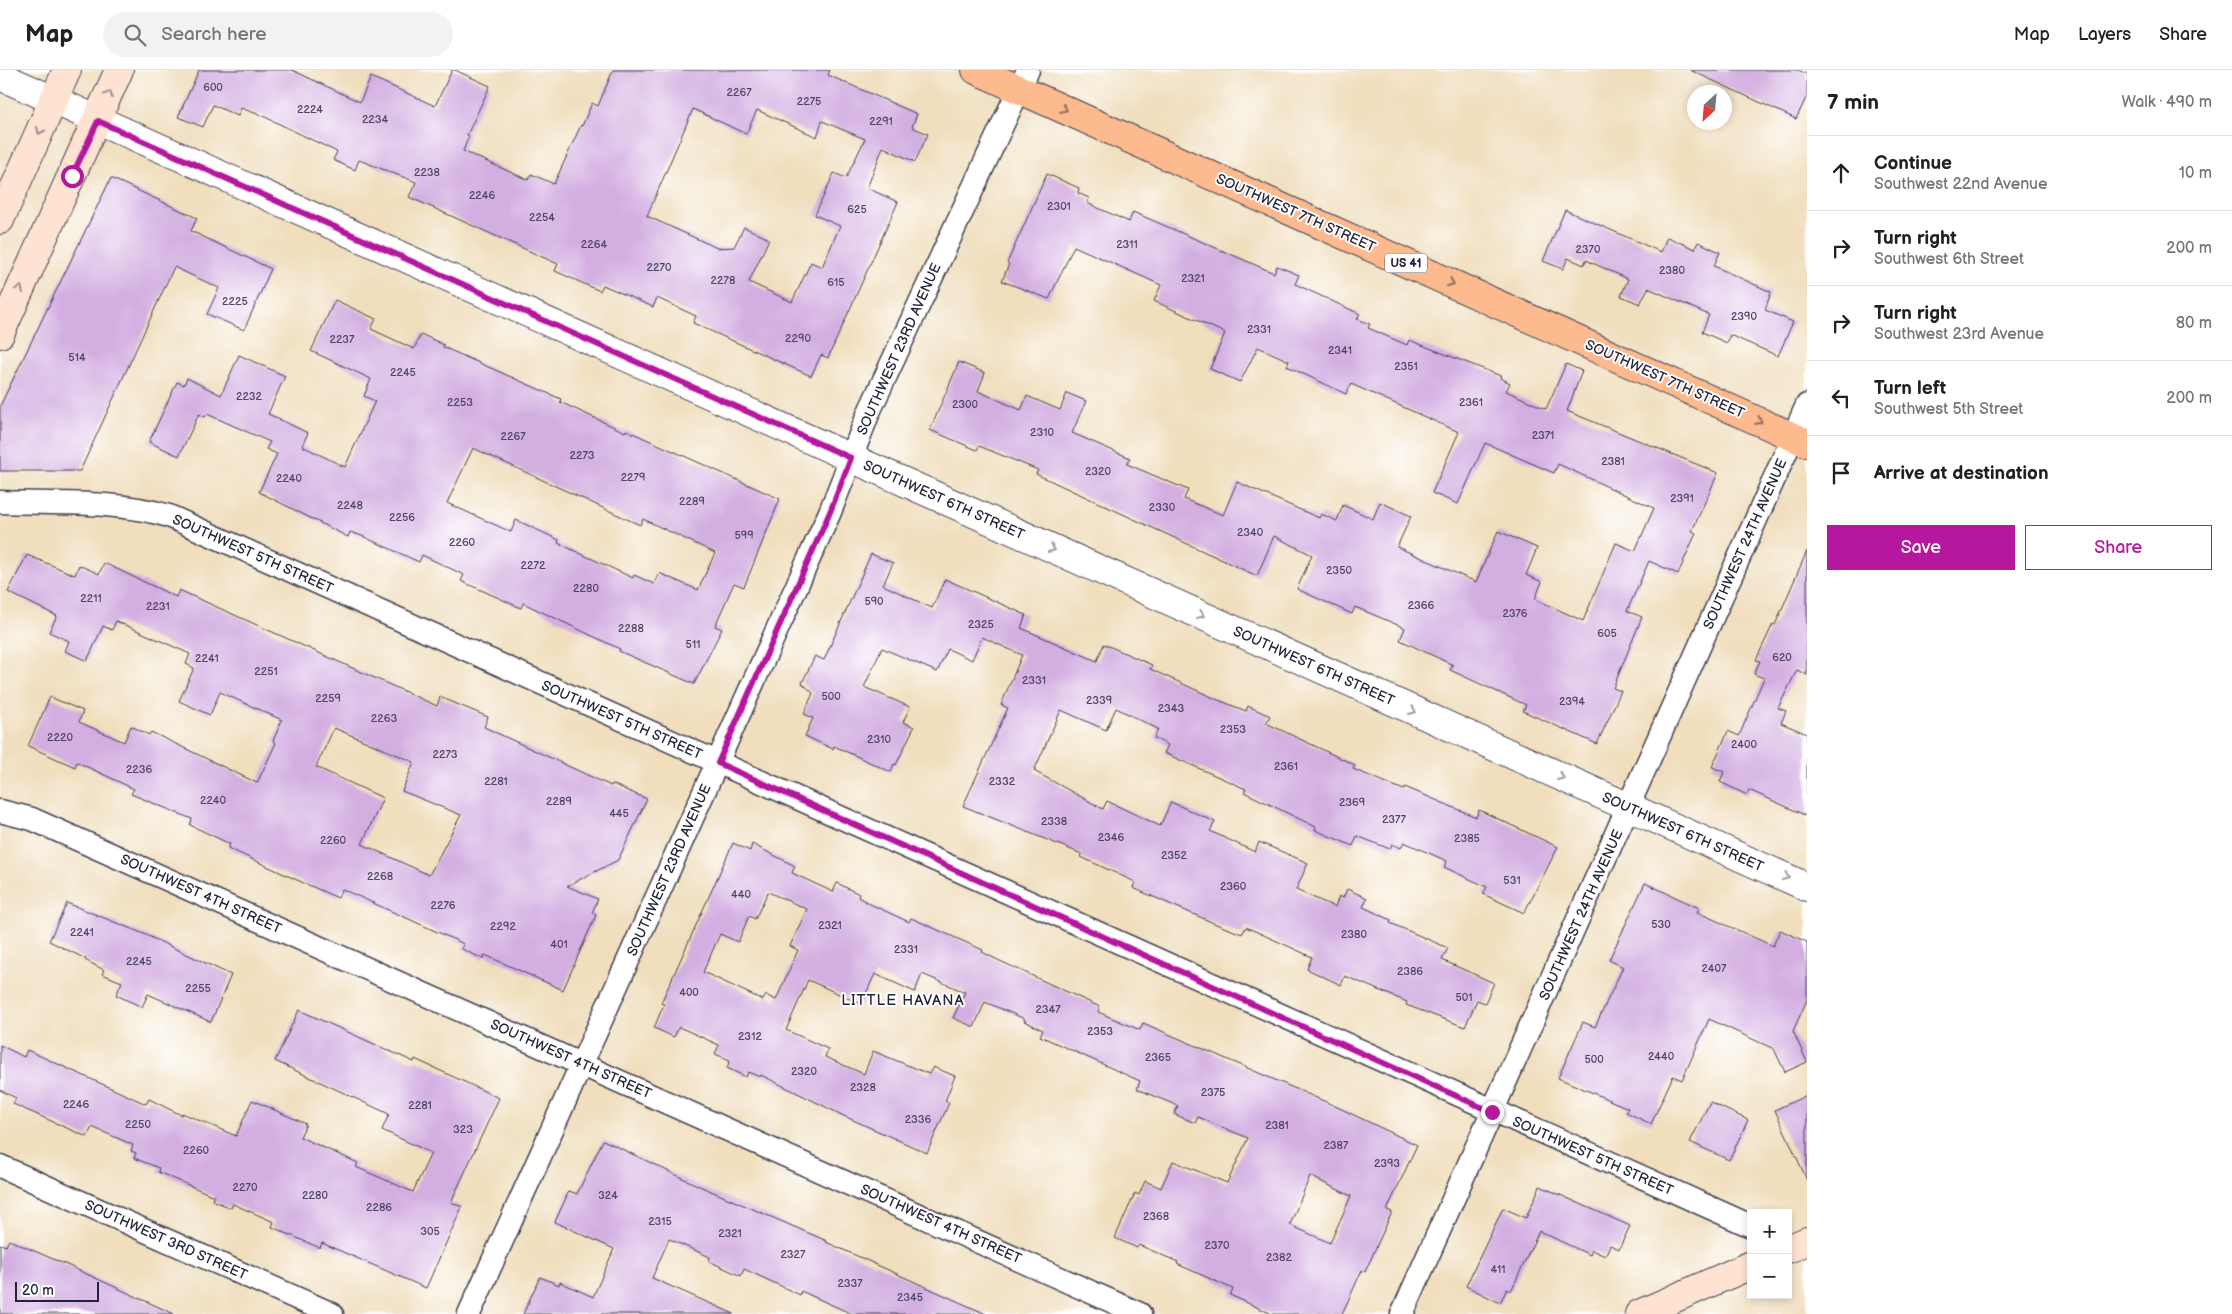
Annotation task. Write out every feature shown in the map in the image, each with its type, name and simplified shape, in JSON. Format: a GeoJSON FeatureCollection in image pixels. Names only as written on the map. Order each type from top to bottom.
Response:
{"type":"FeatureCollection","features":[{"type":"Feature","properties":{"kind":"main road"},"geometry":{"type":"LineString","coordinates":[[0,220],[67,70]]}},
{"type":"Feature","properties":{"kind":"main road"},"geometry":{"type":"LineString","coordinates":[[0,334],[98,121],[119,70]]}},
{"type":"Feature","properties":{"kind":"main road","name":"SOUTHWEST 7TH STREET"},"geometry":{"type":"LineString","coordinates":[[976,70],[1023,80],[1800,440]]}},
{"type":"Feature","properties":{"kind":"main road"},"geometry":{"type":"LineString","coordinates":[[1639,1314],[1747,1267]]}},
{"type":"Feature","properties":{"kind":"street","name":"SOUTHWEST 6TH STREET"},"geometry":{"type":"LineString","coordinates":[[0,76],[1807,887]]}},
{"type":"Feature","properties":{"kind":"street","name":"SOUTHWEST 23RD AVENUE"},"geometry":{"type":"LineString","coordinates":[[469,1314],[830,512],[869,412],[1023,80]]}},
{"type":"Feature","properties":{"kind":"street","name":"SOUTHWEST 24TH AVENUE"},"geometry":{"type":"LineString","coordinates":[[1402,1314],[1629,808],[1800,440],[1807,404]]}},
{"type":"Feature","properties":{"kind":"street","name":"SOUTHWEST 5TH STREET"},"geometry":{"type":"LineString","coordinates":[[0,502],[144,508],[170,516],[1492,1112],[1747,1224]]}},
{"type":"Feature","properties":{"kind":"street","name":"SOUTHWEST 4TH STREET"},"geometry":{"type":"LineString","coordinates":[[0,811],[32,819],[1140,1314]]}},
{"type":"Feature","properties":{"kind":"street","name":"SOUTHWEST 3RD STREET"},"geometry":{"type":"LineString","coordinates":[[0,1166],[332,1314]]}},
{"type":"Feature","properties":{"kind":"building"},"geometry":{"type":"Polygon","coordinates":[[[199,70],[292,70],[360,102],[371,77],[435,106],[452,70],[455,70],[490,86],[467,135],[469,136],[463,151],[528,180],[531,174],[554,184],[592,103],[598,106],[613,70],[830,70],[828,75],[917,114],[912,127],[928,134],[915,162],[883,147],[867,188],[898,202],[828,358],[821,355],[811,376],[693,323],[696,316],[657,298],[653,307],[603,285],[600,291],[555,271],[558,264],[409,197],[416,182],[359,160],[355,170],[333,160],[337,152],[263,116],[241,108],[238,116],[213,105],[203,127],[178,117],[199,70]],[[693,109],[647,216],[717,248],[734,247],[744,227],[769,239],[749,282],[792,302],[811,262],[822,267],[840,226],[815,215],[834,173],[846,178],[865,139],[822,121],[817,137],[757,110],[746,134],[693,109]]]}},
{"type":"Feature","properties":{"kind":"building"},"geometry":{"type":"Polygon","coordinates":[[[1690,70],[1798,70],[1807,74],[1807,96],[1796,119],[1732,89],[1732,85],[1722,85],[1690,70]]]}},
{"type":"Feature","properties":{"kind":"building"},"geometry":{"type":"Polygon","coordinates":[[[1047,174],[1079,188],[1078,193],[1089,198],[1087,203],[1129,222],[1133,212],[1274,273],[1277,266],[1299,275],[1295,284],[1360,314],[1357,319],[1370,324],[1368,328],[1407,345],[1409,340],[1501,376],[1500,378],[1510,383],[1506,391],[1546,409],[1566,364],[1582,371],[1567,411],[1718,473],[1692,531],[1696,533],[1678,574],[1649,561],[1627,611],[1642,617],[1613,688],[1621,691],[1597,744],[1523,711],[1526,705],[1450,670],[1453,665],[1400,640],[1405,628],[1355,607],[1352,614],[1297,589],[1312,555],[1274,536],[1257,576],[1036,474],[1038,470],[979,446],[977,450],[930,430],[959,362],[985,373],[978,391],[1021,410],[1027,396],[1060,410],[1067,393],[1086,401],[1072,433],[1130,458],[1127,464],[1188,490],[1184,499],[1223,515],[1237,482],[1319,518],[1321,514],[1337,521],[1343,505],[1373,519],[1380,502],[1411,516],[1397,547],[1476,582],[1498,531],[1537,548],[1526,575],[1542,582],[1535,599],[1583,621],[1616,543],[1635,551],[1654,508],[1558,464],[1554,473],[1485,443],[1458,504],[1432,493],[1459,432],[1351,384],[1346,394],[1287,366],[1289,361],[1258,347],[1240,382],[1210,369],[1225,333],[1154,301],[1161,285],[1074,246],[1049,299],[1002,281],[1009,264],[1007,263],[1047,174]]]}},
{"type":"Feature","properties":{"kind":"building"},"geometry":{"type":"Polygon","coordinates":[[[111,178],[197,218],[191,231],[271,269],[244,330],[207,314],[219,288],[174,267],[80,471],[0,471],[0,406],[111,178]]]}},
{"type":"Feature","properties":{"kind":"building"},"geometry":{"type":"Polygon","coordinates":[[[1565,210],[1661,252],[1667,237],[1695,249],[1698,242],[1720,252],[1714,266],[1771,292],[1765,310],[1793,322],[1778,356],[1730,335],[1727,343],[1702,332],[1709,315],[1648,288],[1640,304],[1621,296],[1628,279],[1586,260],[1584,265],[1568,258],[1563,269],[1543,261],[1565,210]]]}},
{"type":"Feature","properties":{"kind":"building"},"geometry":{"type":"Polygon","coordinates":[[[335,300],[376,319],[371,329],[414,349],[421,334],[444,345],[443,347],[561,399],[560,402],[625,432],[626,430],[780,499],[744,587],[734,583],[715,626],[722,629],[694,684],[619,651],[620,649],[523,603],[521,608],[461,581],[464,575],[422,555],[419,562],[362,536],[350,532],[348,537],[259,492],[277,454],[266,449],[270,442],[207,414],[205,417],[199,414],[179,456],[149,442],[177,382],[184,385],[187,378],[221,395],[239,355],[285,376],[268,414],[308,433],[302,446],[345,467],[375,401],[364,396],[371,379],[311,351],[335,300]],[[473,448],[447,503],[511,532],[516,520],[559,540],[558,543],[633,578],[634,575],[654,584],[659,573],[698,590],[715,553],[643,519],[640,525],[473,448]]]}},
{"type":"Feature","properties":{"kind":"building"},"geometry":{"type":"Polygon","coordinates":[[[1807,551],[1807,675],[1797,670],[1778,708],[1786,711],[1781,723],[1807,734],[1807,816],[1749,790],[1747,795],[1720,782],[1724,772],[1712,767],[1728,731],[1739,736],[1764,678],[1754,674],[1760,661],[1756,660],[1773,624],[1775,625],[1807,551]]]}},
{"type":"Feature","properties":{"kind":"building"},"geometry":{"type":"Polygon","coordinates":[[[871,554],[893,563],[883,585],[932,608],[945,579],[1026,615],[1021,628],[1097,661],[1104,644],[1152,665],[1150,669],[1216,699],[1246,711],[1248,706],[1270,716],[1266,723],[1355,765],[1353,769],[1404,790],[1405,787],[1476,817],[1479,810],[1558,847],[1524,913],[1483,894],[1487,887],[1444,867],[1447,861],[1404,842],[1401,848],[1392,844],[1390,849],[1357,836],[1353,846],[1315,830],[1316,827],[1244,792],[1246,789],[1164,753],[1168,745],[1154,738],[1158,729],[1116,708],[1106,730],[1061,710],[1034,771],[1103,809],[1107,801],[1160,826],[1171,802],[1215,822],[1210,831],[1255,852],[1259,842],[1308,863],[1296,890],[1335,907],[1339,896],[1343,898],[1347,889],[1367,898],[1363,907],[1391,920],[1390,923],[1448,948],[1442,960],[1494,983],[1485,1003],[1477,1000],[1465,1027],[1406,1005],[1407,1002],[1345,976],[1341,985],[1307,969],[1312,957],[1246,927],[1242,934],[1216,924],[1133,888],[1135,882],[1081,857],[1082,854],[963,806],[1008,708],[1001,705],[1022,655],[982,637],[972,660],[948,649],[937,672],[882,648],[864,687],[910,707],[903,722],[914,727],[891,772],[834,746],[833,749],[805,736],[813,718],[804,714],[813,693],[802,683],[815,656],[824,660],[871,554]]]}},
{"type":"Feature","properties":{"kind":"building"},"geometry":{"type":"Polygon","coordinates":[[[27,555],[75,575],[79,565],[99,574],[104,563],[176,597],[179,590],[437,706],[440,697],[488,717],[484,727],[611,786],[612,784],[647,799],[618,860],[567,886],[598,899],[592,913],[596,915],[563,990],[485,955],[483,959],[462,949],[464,944],[342,889],[338,898],[297,880],[228,848],[230,844],[190,825],[192,819],[131,794],[134,789],[77,762],[75,767],[28,746],[50,697],[83,711],[79,722],[124,742],[131,726],[149,735],[151,732],[257,783],[276,743],[273,741],[282,720],[220,692],[210,715],[179,701],[194,668],[186,664],[190,654],[116,621],[112,630],[103,626],[87,661],[65,651],[69,641],[49,632],[57,616],[8,592],[27,555]],[[334,728],[316,767],[383,798],[362,844],[429,875],[461,815],[402,791],[414,762],[334,728]]]}},
{"type":"Feature","properties":{"kind":"building"},"geometry":{"type":"Polygon","coordinates":[[[733,843],[750,851],[752,844],[795,866],[792,873],[833,892],[837,883],[859,894],[858,897],[870,904],[909,922],[911,918],[983,950],[982,952],[1000,961],[1100,1007],[1098,1012],[1140,1030],[1143,1023],[1333,1105],[1417,1145],[1387,1210],[1392,1212],[1365,1272],[1362,1270],[1342,1314],[1272,1314],[1230,1295],[1233,1289],[1177,1264],[1178,1262],[1139,1245],[1137,1248],[1115,1238],[1135,1193],[1139,1195],[1145,1181],[1161,1188],[1173,1161],[1227,1183],[1248,1138],[1198,1117],[1195,1123],[1174,1114],[1178,1106],[1137,1089],[1140,1081],[1040,1036],[1043,1030],[1024,1021],[1025,1019],[985,1002],[974,1027],[953,1018],[965,992],[922,974],[915,992],[875,974],[861,1004],[808,980],[786,1030],[828,1049],[825,1057],[864,1074],[873,1051],[929,1074],[933,1067],[955,1076],[945,1101],[949,1103],[927,1153],[844,1116],[761,1075],[760,1077],[748,1072],[746,1077],[727,1068],[730,1060],[715,1054],[719,1045],[679,1027],[674,1037],[654,1028],[664,1004],[661,1003],[733,843]],[[768,892],[755,919],[749,916],[738,942],[720,934],[703,972],[763,1000],[766,995],[776,1000],[798,950],[790,946],[807,909],[768,892]],[[1310,1176],[1290,1225],[1330,1243],[1351,1196],[1310,1176]]]}},
{"type":"Feature","properties":{"kind":"building"},"geometry":{"type":"Polygon","coordinates":[[[1645,883],[1699,908],[1697,912],[1773,946],[1780,930],[1807,942],[1807,1000],[1793,1031],[1807,1062],[1785,1072],[1774,1049],[1709,1019],[1682,1080],[1673,1076],[1651,1124],[1626,1112],[1628,1108],[1558,1078],[1583,1022],[1595,1027],[1623,967],[1609,960],[1645,883]]]}},
{"type":"Feature","properties":{"kind":"building"},"geometry":{"type":"Polygon","coordinates":[[[67,903],[144,934],[231,975],[211,1022],[148,994],[142,1007],[116,995],[122,982],[102,974],[104,970],[49,941],[67,903]]]}},
{"type":"Feature","properties":{"kind":"building"},"geometry":{"type":"Polygon","coordinates":[[[299,1010],[414,1062],[415,1059],[499,1098],[451,1202],[462,1207],[426,1288],[322,1243],[320,1248],[272,1227],[274,1222],[233,1204],[231,1208],[212,1200],[214,1196],[158,1172],[159,1168],[134,1158],[136,1153],[131,1151],[133,1145],[92,1127],[87,1137],[13,1104],[16,1098],[0,1090],[0,1045],[24,1057],[27,1050],[146,1104],[149,1099],[181,1115],[182,1113],[236,1136],[252,1100],[306,1124],[300,1137],[358,1163],[356,1167],[413,1192],[431,1153],[382,1130],[389,1114],[275,1061],[299,1010]]]}},
{"type":"Feature","properties":{"kind":"building"},"geometry":{"type":"Polygon","coordinates":[[[1807,1095],[1807,1180],[1775,1110],[1807,1095]]]}},
{"type":"Feature","properties":{"kind":"building"},"geometry":{"type":"Polygon","coordinates":[[[1710,1102],[1748,1120],[1729,1160],[1690,1142],[1710,1102]]]}},
{"type":"Feature","properties":{"kind":"building"},"geometry":{"type":"Polygon","coordinates":[[[603,1140],[697,1185],[827,1241],[986,1314],[852,1314],[801,1291],[800,1295],[744,1269],[741,1276],[709,1261],[710,1257],[669,1239],[652,1278],[734,1314],[523,1314],[540,1277],[559,1285],[560,1282],[593,1297],[614,1249],[555,1222],[569,1191],[577,1194],[603,1140]]]}},
{"type":"Feature","properties":{"kind":"building"},"geometry":{"type":"Polygon","coordinates":[[[1540,1186],[1630,1226],[1619,1249],[1610,1245],[1605,1256],[1592,1250],[1590,1255],[1539,1231],[1511,1291],[1507,1289],[1500,1303],[1466,1286],[1503,1208],[1526,1218],[1540,1186]]]}},
{"type":"Feature","properties":{"kind":"building"},"geometry":{"type":"Polygon","coordinates":[[[9,1240],[174,1314],[0,1314],[0,1244],[6,1246],[9,1240]]]}},
{"type":"Feature","properties":{"kind":"district","name":"LITTLE HAVANA"},"geometry":{"type":"Point","coordinates":[903,1000]}},
{"type":"Feature","properties":{"kind":"route"},"geometry":{"type":"LineString","coordinates":[[72,176],[98,121],[851,458],[830,512],[718,763],[1492,1112]]}}]}
